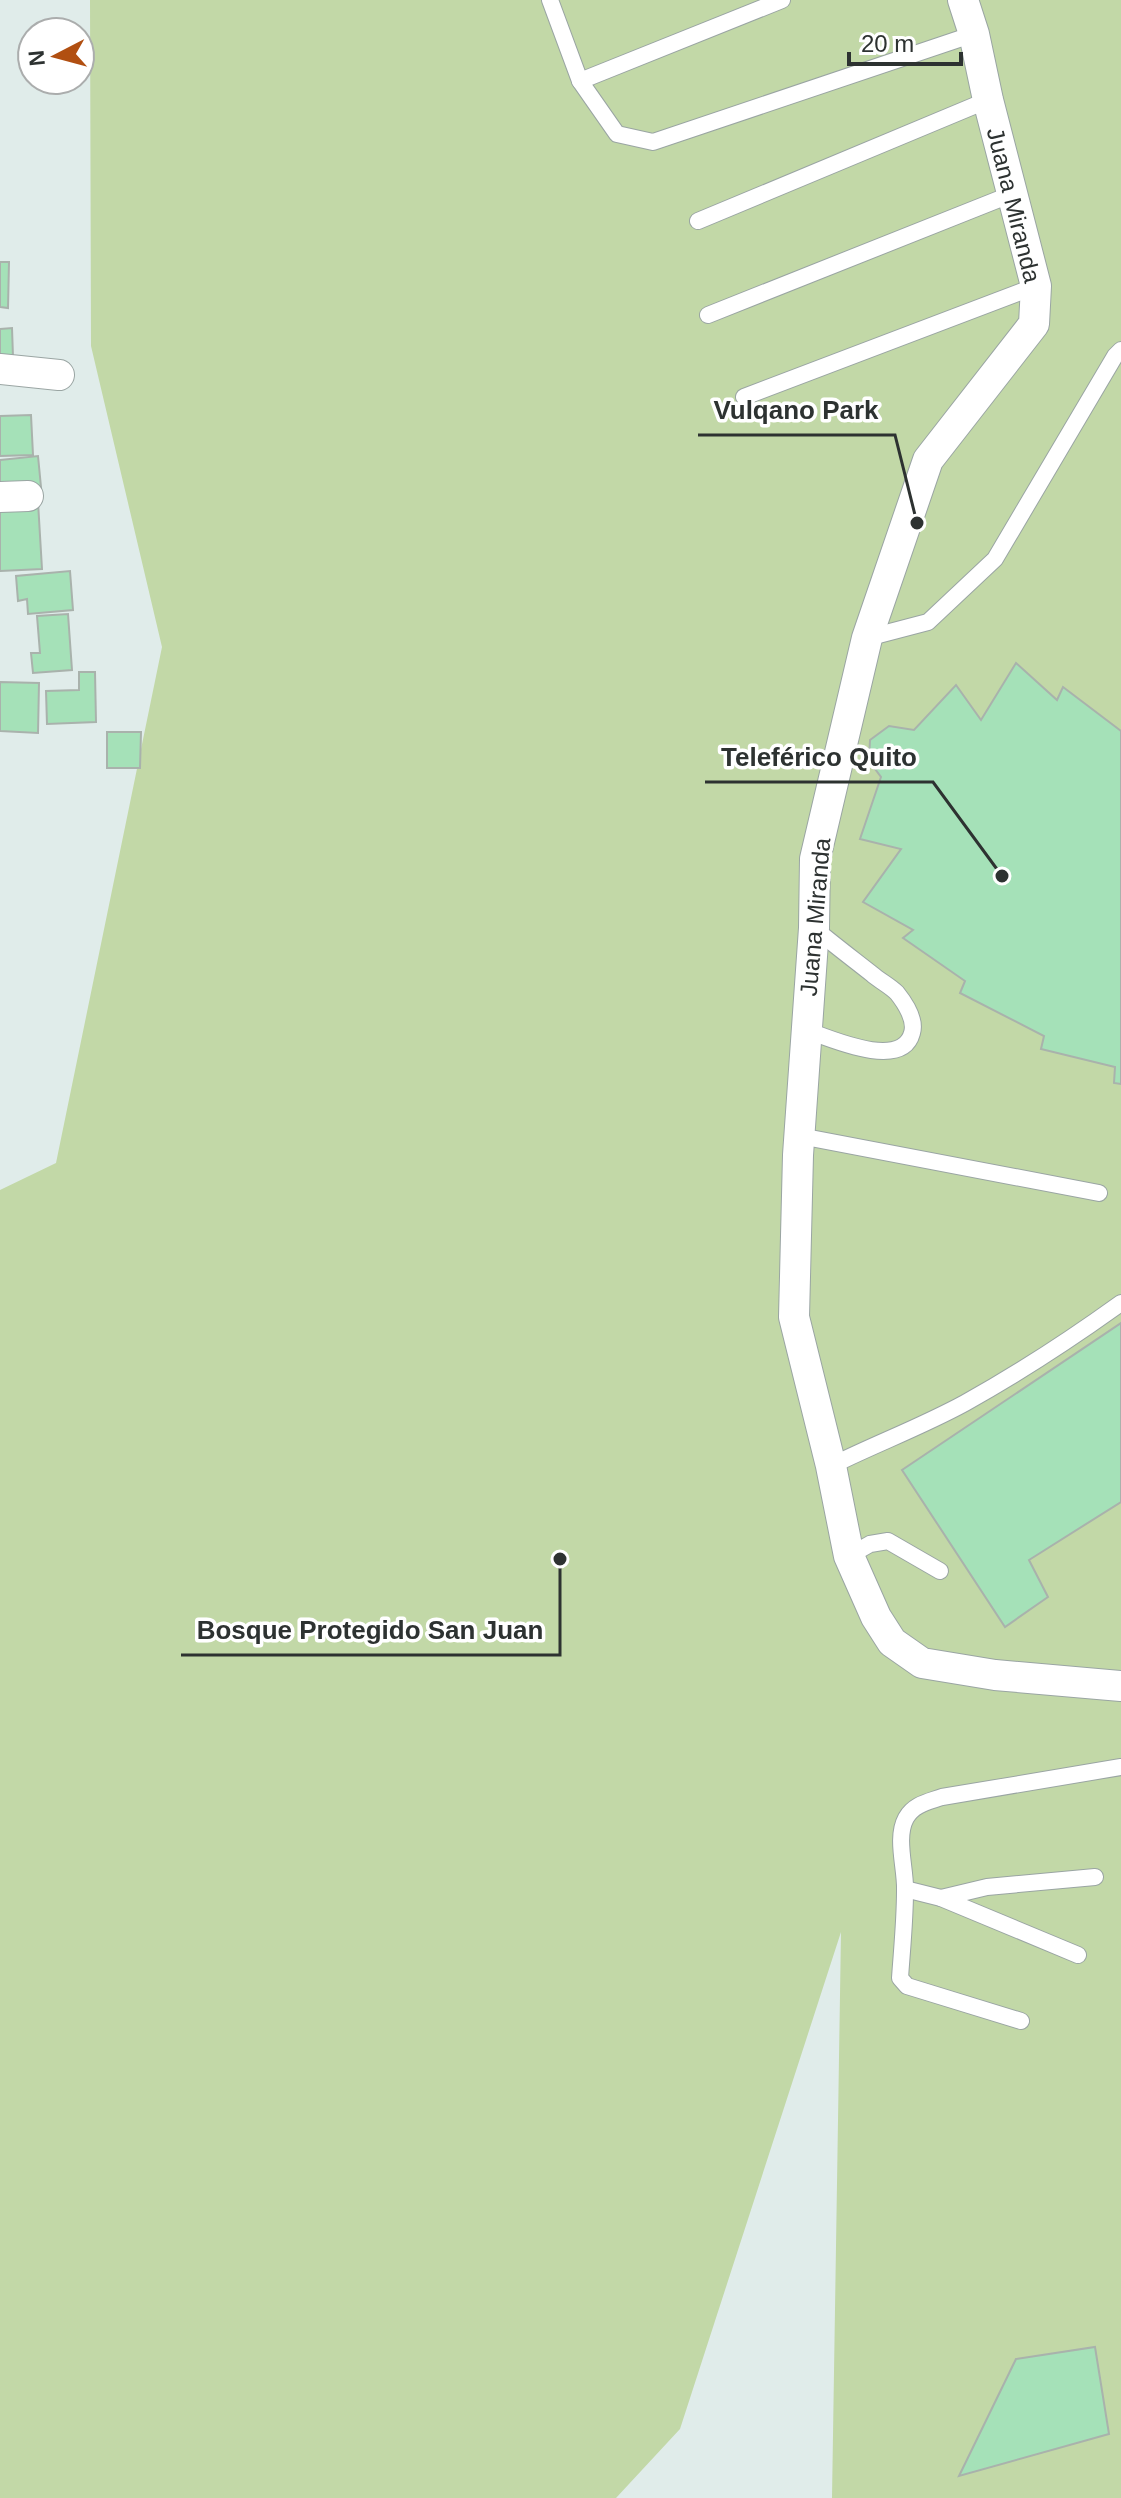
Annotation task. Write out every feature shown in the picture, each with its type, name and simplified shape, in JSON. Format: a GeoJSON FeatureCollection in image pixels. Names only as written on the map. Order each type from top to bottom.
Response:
{"type":"FeatureCollection","features":[{"type":"Feature","properties":{"kind":"street","name":"Juana Miranda"},"geometry":{"type":"LineString","coordinates":[[963,0],[1036,286],[1034,324],[928,460],[867,638],[815,859],[794,1317],[831,1466],[849,1556],[876,1617],[892,1642],[922,1663],[995,1675],[1121,1686]]}},
{"type":"Feature","properties":{"kind":"street"},"geometry":{"type":"LineString","coordinates":[[0,369],[59,375]]}},
{"type":"Feature","properties":{"kind":"lane"},"geometry":{"type":"LineString","coordinates":[[550,0],[580,81],[617,134],[653,142],[974,34]]}},
{"type":"Feature","properties":{"kind":"lane"},"geometry":{"type":"LineString","coordinates":[[580,81],[782,0]]}},
{"type":"Feature","properties":{"kind":"lane"},"geometry":{"type":"LineString","coordinates":[[698,221],[988,100]]}},
{"type":"Feature","properties":{"kind":"lane"},"geometry":{"type":"LineString","coordinates":[[708,315],[1012,194]]}},
{"type":"Feature","properties":{"kind":"lane"},"geometry":{"type":"LineString","coordinates":[[744,397],[1036,286]]}},
{"type":"Feature","properties":{"kind":"lane"},"geometry":{"type":"LineString","coordinates":[[867,638],[928,622],[995,559],[1121,350]]}},
{"type":"Feature","properties":{"kind":"lane"},"geometry":{"type":"LineString","coordinates":[[806,1030],[877,1052],[898,1048],[912,1037],[914,1027],[897,993],[814,928]]}},
{"type":"Feature","properties":{"kind":"lane"},"geometry":{"type":"LineString","coordinates":[[800,1136],[1099,1193]]}},
{"type":"Feature","properties":{"kind":"lane"},"geometry":{"type":"LineString","coordinates":[[831,1466],[896,1438],[964,1403],[1065,1343],[1121,1303]]}},
{"type":"Feature","properties":{"kind":"lane"},"geometry":{"type":"LineString","coordinates":[[849,1556],[870,1544],[888,1541],[940,1571]]}},
{"type":"Feature","properties":{"kind":"lane"},"geometry":{"type":"LineString","coordinates":[[1021,2021],[907,1986],[900,1978],[905,1889],[901,1830],[905,1819],[922,1803],[942,1797],[1121,1767]]}},
{"type":"Feature","properties":{"kind":"lane"},"geometry":{"type":"LineString","coordinates":[[941,1898],[987,1887],[1095,1877]]}},
{"type":"Feature","properties":{"kind":"lane"},"geometry":{"type":"LineString","coordinates":[[905,1889],[941,1898],[1078,1955]]}},
{"type":"Feature","properties":{"kind":"green space"},"geometry":{"type":"Polygon","coordinates":[[[90,0],[1121,0],[1121,2498],[832,2498],[841,1932],[680,2429],[616,2498],[0,2498],[0,1190],[56,1163],[162,647],[91,346],[90,96],[96,96],[96,16],[90,16],[90,0]]]}},
{"type":"Feature","properties":{"kind":"building"},"geometry":{"type":"Polygon","coordinates":[[[0,262],[9,262],[8,308],[0,307],[0,262]]]}},
{"type":"Feature","properties":{"kind":"building"},"geometry":{"type":"Polygon","coordinates":[[[12,328],[13,357],[0,358],[0,329],[12,328]]]}},
{"type":"Feature","properties":{"kind":"building"},"geometry":{"type":"Polygon","coordinates":[[[31,415],[33,455],[0,456],[0,416],[31,415]]]}},
{"type":"Feature","properties":{"kind":"building"},"geometry":{"type":"Polygon","coordinates":[[[38,456],[41,487],[0,491],[0,460],[38,456]]]}},
{"type":"Feature","properties":{"kind":"building"},"geometry":{"type":"Polygon","coordinates":[[[38,502],[42,569],[0,571],[0,504],[38,502]]]}},
{"type":"Feature","properties":{"kind":"building"},"geometry":{"type":"Polygon","coordinates":[[[70,571],[73,610],[28,614],[27,599],[18,601],[16,576],[70,571]]]}},
{"type":"Feature","properties":{"kind":"building"},"geometry":{"type":"Polygon","coordinates":[[[68,614],[72,670],[33,673],[31,653],[40,653],[37,616],[68,614]]]}},
{"type":"Feature","properties":{"kind":"building"},"geometry":{"type":"Polygon","coordinates":[[[1016,663],[1057,700],[1063,687],[1121,731],[1121,1084],[1114,1083],[1115,1067],[1041,1049],[1044,1036],[960,993],[965,981],[903,938],[913,930],[863,902],[901,849],[860,839],[881,777],[869,761],[870,740],[889,726],[914,730],[956,685],[981,720],[1016,663]]]}},
{"type":"Feature","properties":{"kind":"building"},"geometry":{"type":"Polygon","coordinates":[[[79,672],[95,672],[96,722],[47,724],[46,691],[79,690],[79,672]]]}},
{"type":"Feature","properties":{"kind":"building"},"geometry":{"type":"Polygon","coordinates":[[[0,682],[39,683],[38,733],[0,731],[0,682]]]}},
{"type":"Feature","properties":{"kind":"building"},"geometry":{"type":"Polygon","coordinates":[[[107,732],[141,732],[140,768],[107,768],[107,732]]]}},
{"type":"Feature","properties":{"kind":"building"},"geometry":{"type":"Polygon","coordinates":[[[1121,1323],[1121,1502],[1029,1560],[1048,1597],[1005,1627],[902,1470],[1121,1323]]]}},
{"type":"Feature","properties":{"kind":"building"},"geometry":{"type":"Polygon","coordinates":[[[1095,2347],[1109,2434],[959,2476],[1016,2359],[1095,2347]]]}},
{"type":"Feature","properties":{"kind":"place","name":"Vulqano Park"},"geometry":{"type":"Point","coordinates":[917,523]}},
{"type":"Feature","properties":{"kind":"place","name":"Teleférico Quito"},"geometry":{"type":"Point","coordinates":[1002,876]}},
{"type":"Feature","properties":{"kind":"place","name":"Bosque Protegido San Juan"},"geometry":{"type":"Point","coordinates":[560,1559]}}]}
